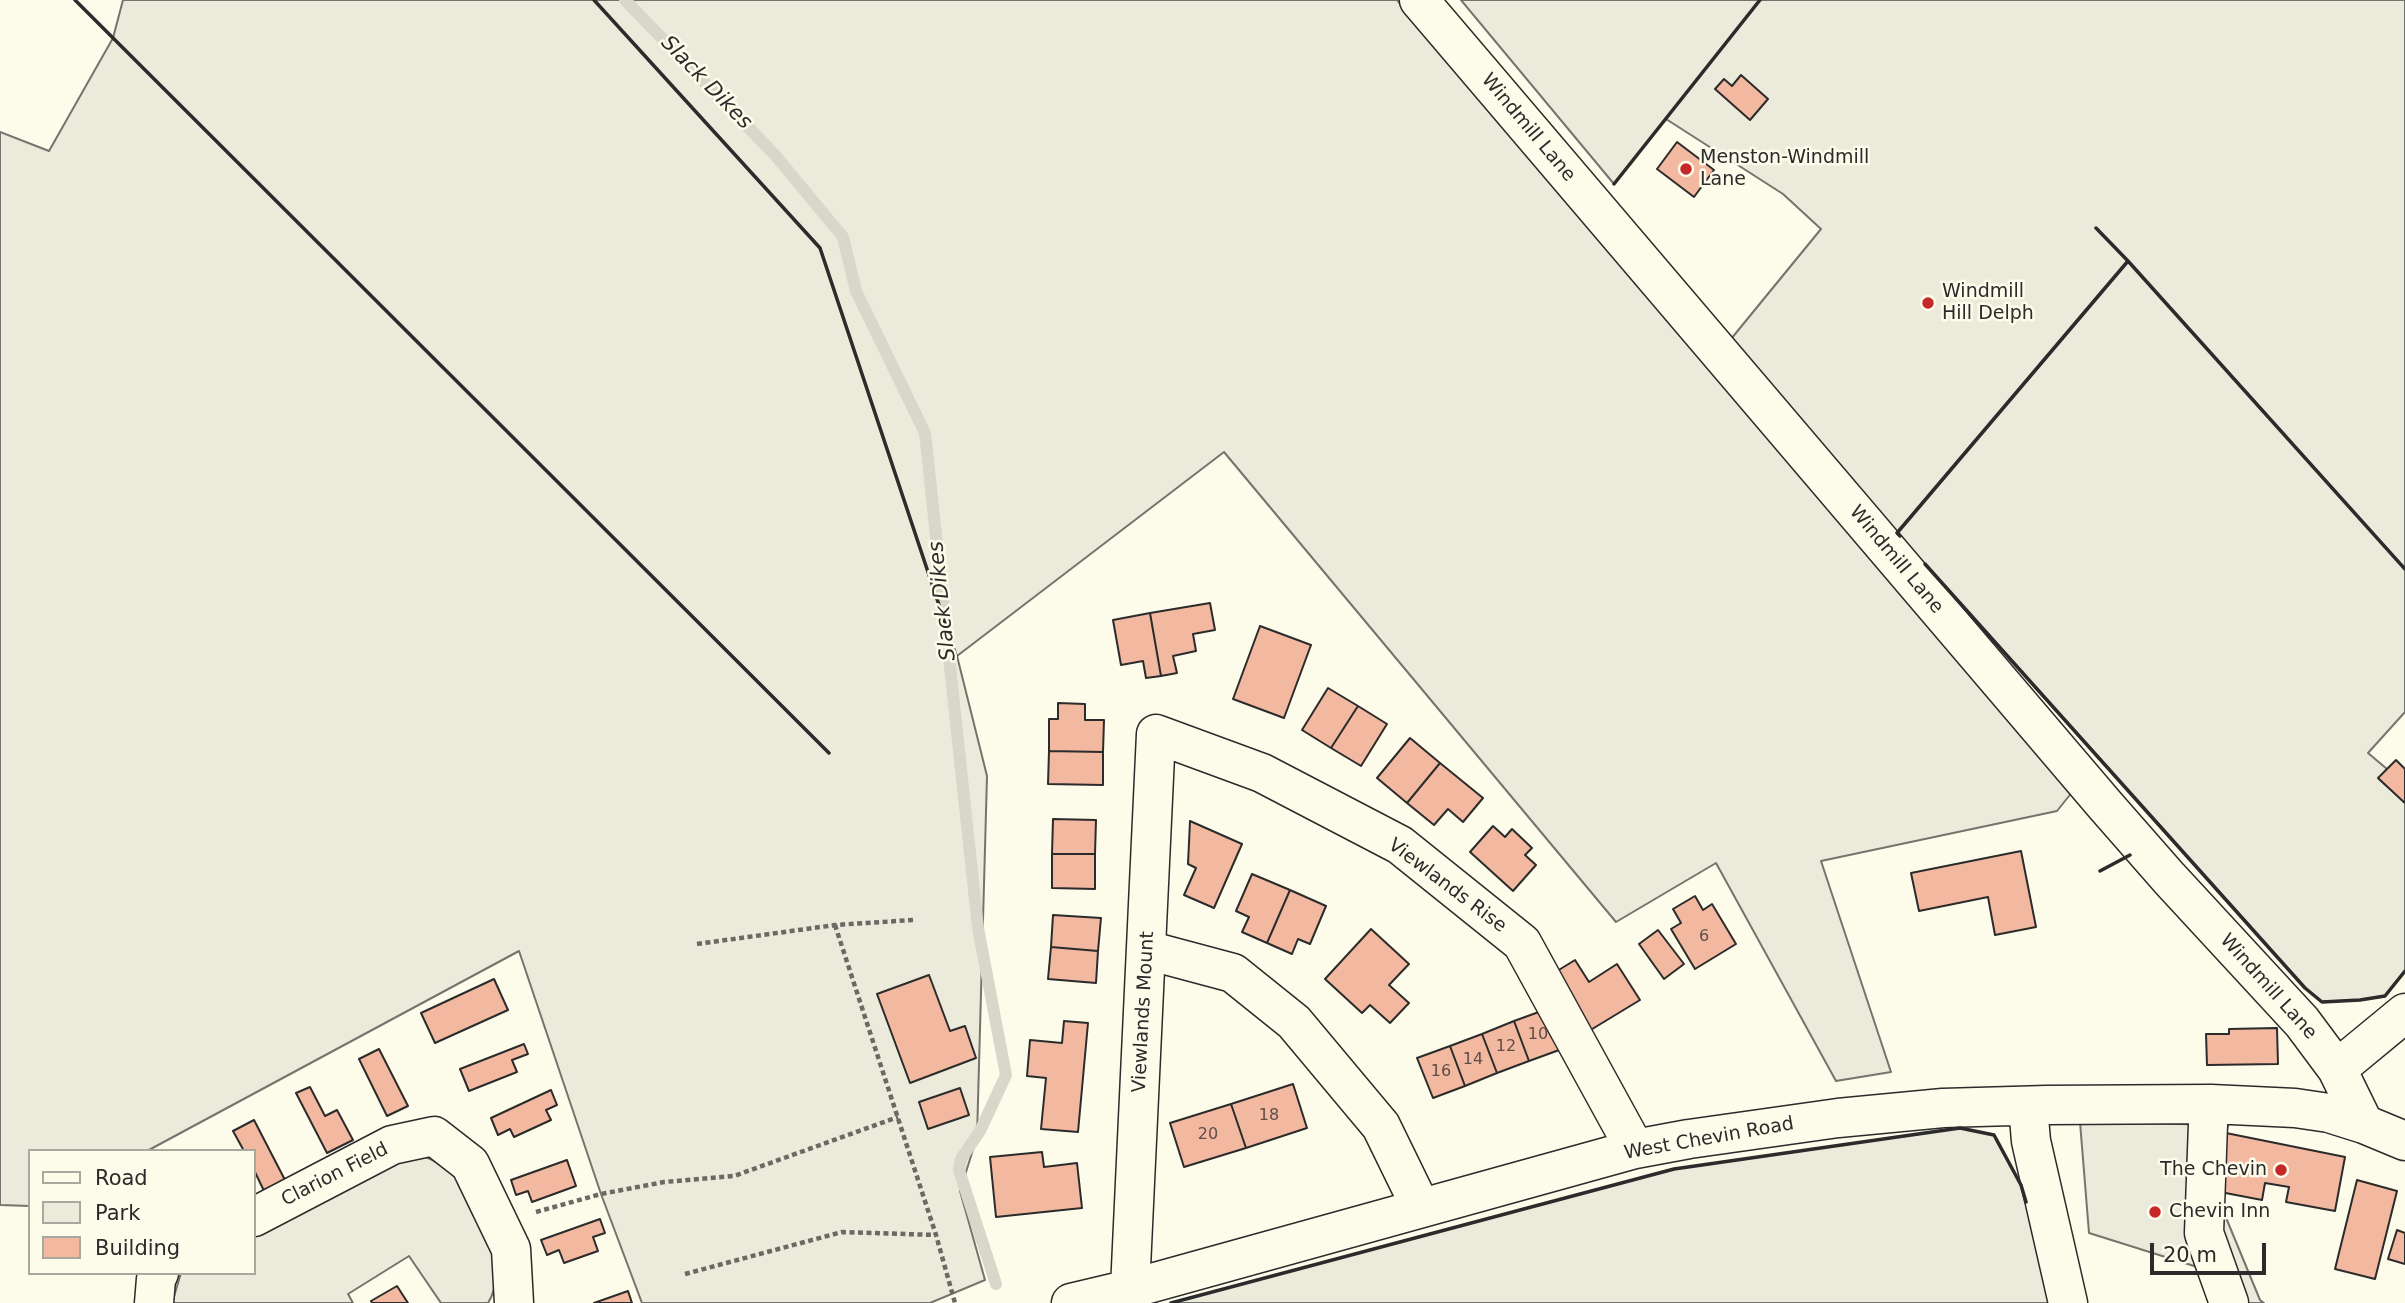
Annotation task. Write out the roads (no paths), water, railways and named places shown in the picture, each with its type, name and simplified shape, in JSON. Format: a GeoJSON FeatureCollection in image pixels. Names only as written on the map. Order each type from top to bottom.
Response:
{"type":"FeatureCollection","features":[{"type":"Feature","properties":{"kind":"street","name":"Windmill Lane"},"geometry":{"type":"LineString","coordinates":[[1419,0],[2105,805],[2302,1021],[2337,1069],[2364,1124]]}},
{"type":"Feature","properties":{"kind":"street","name":"Viewlands Mount"},"geometry":{"type":"LineString","coordinates":[[1130,1289],[1156,734]]}},
{"type":"Feature","properties":{"kind":"street","name":"Viewlands Rise"},"geometry":{"type":"LineString","coordinates":[[1156,734],[1262,773],[1399,845],[1522,943],[1635,1149]]}},
{"type":"Feature","properties":{"kind":"street"},"geometry":{"type":"LineString","coordinates":[[1147,950],[1233,973],[1294,1022],[1381,1126],[1420,1208]]}},
{"type":"Feature","properties":{"kind":"street"},"geometry":{"type":"LineString","coordinates":[[2337,1069],[2405,1013]]}},
{"type":"Feature","properties":{"kind":"street"},"geometry":{"type":"LineString","coordinates":[[2211,1104],[2204,1233],[2229,1303]]}},
{"type":"Feature","properties":{"kind":"street","name":"West Chevin Road"},"geometry":{"type":"LineString","coordinates":[[1072,1303],[1635,1149],[1838,1118],[1943,1108],[2211,1104],[2295,1108],[2329,1113],[2405,1141]]}},
{"type":"Feature","properties":{"kind":"street"},"geometry":{"type":"LineString","coordinates":[[2028,1106],[2031,1141],[2068,1303]]}},
{"type":"Feature","properties":{"kind":"street","name":"Clarion Field"},"geometry":{"type":"LineString","coordinates":[[256,1216],[392,1145],[434,1136],[470,1164],[511,1249],[514,1303]]}},
{"type":"Feature","properties":{"kind":"street"},"geometry":{"type":"LineString","coordinates":[[154,1303],[158,1275]]}},
{"type":"Feature","properties":{"kind":"waterway","name":"Slack Dikes"},"geometry":{"type":"LineString","coordinates":[[625,0],[775,155],[843,237],[856,291],[925,433],[978,928],[1006,1075],[980,1131],[961,1159],[959,1170],[996,1284]]}},
{"type":"Feature","properties":{"kind":"place","name":"Menston-Windmill Lane"},"geometry":{"type":"Point","coordinates":[1686,169]}},
{"type":"Feature","properties":{"kind":"place","name":"Windmill Hill Delph"},"geometry":{"type":"Point","coordinates":[1928,303]}},
{"type":"Feature","properties":{"kind":"place","name":"The Chevin"},"geometry":{"type":"Point","coordinates":[2281,1170]}},
{"type":"Feature","properties":{"kind":"place","name":"Chevin Inn"},"geometry":{"type":"Point","coordinates":[2155,1212]}}]}
